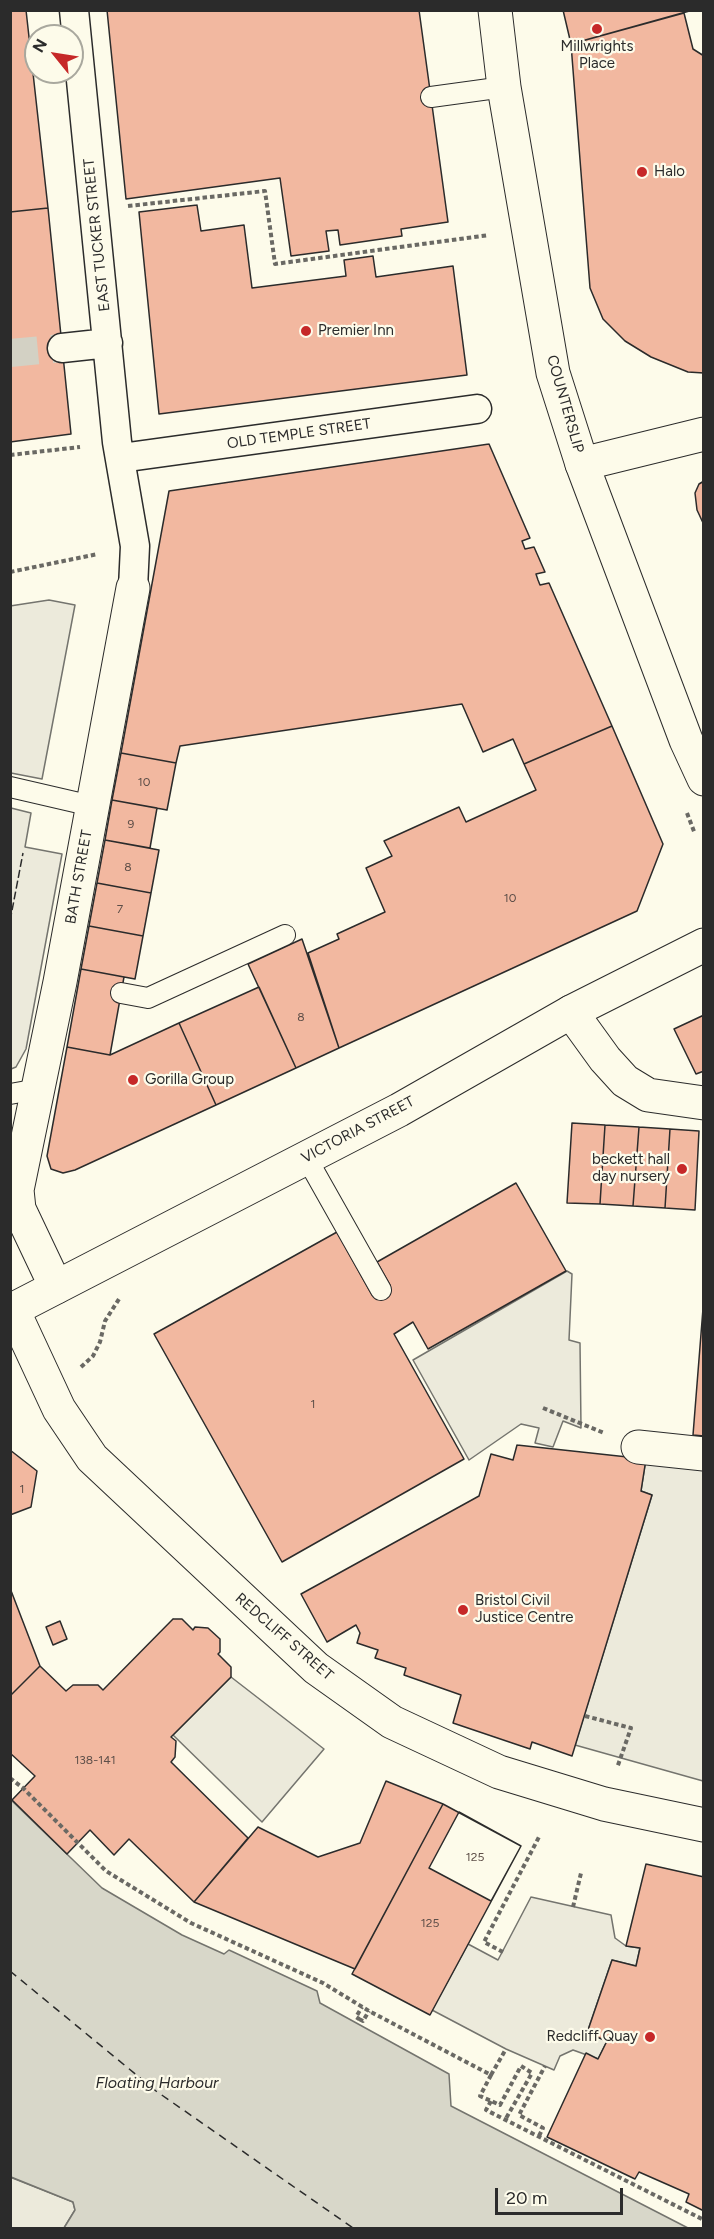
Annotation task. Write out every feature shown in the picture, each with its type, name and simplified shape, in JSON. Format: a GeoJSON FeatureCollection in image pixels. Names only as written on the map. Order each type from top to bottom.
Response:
{"type":"FeatureCollection","features":[{"type":"Feature","properties":{"kind":"street","name":"EAST TUCKER STREET"},"geometry":{"type":"LineString","coordinates":[[74,10],[119,450]]}},
{"type":"Feature","properties":{"kind":"street","name":"COUNTERSLIP"},"geometry":{"type":"LineString","coordinates":[[495,10],[504,87],[553,373],[582,464],[686,740],[704,778]]}},
{"type":"Feature","properties":{"kind":"street"},"geometry":{"type":"LineString","coordinates":[[62,348],[108,343]]}},
{"type":"Feature","properties":{"kind":"street","name":"OLD TEMPLE STREET"},"geometry":{"type":"LineString","coordinates":[[119,450],[477,409]]}},
{"type":"Feature","properties":{"kind":"street"},"geometry":{"type":"LineString","coordinates":[[582,464],[704,434]]}},
{"type":"Feature","properties":{"kind":"street","name":"BATH STREET"},"geometry":{"type":"LineString","coordinates":[[56,1287],[20,1209],[17,1190],[24,1091],[69,984],[92,806],[133,588],[135,546],[119,450]]}},
{"type":"Feature","properties":{"kind":"street","name":"VICTORIA STREET"},"geometry":{"type":"LineString","coordinates":[[12,1311],[399,1110],[571,1012],[704,945]]}},
{"type":"Feature","properties":{"kind":"street"},"geometry":{"type":"LineString","coordinates":[[571,1012],[605,1059],[625,1081],[648,1095],[704,1103]]}},
{"type":"Feature","properties":{"kind":"street","name":"REDCLIFF STREET"},"geometry":{"type":"LineString","coordinates":[[12,1311],[59,1409],[92,1458],[316,1668],[392,1722],[499,1772],[604,1804],[704,1825]]}},
{"type":"Feature","properties":{"kind":"street"},"geometry":{"type":"LineString","coordinates":[[626,1442],[704,1454]]}},
{"type":"Feature","properties":{"kind":"lane"},"geometry":{"type":"LineString","coordinates":[[431,97],[504,87]]}},
{"type":"Feature","properties":{"kind":"lane"},"geometry":{"type":"LineString","coordinates":[[10,787],[92,806]]}},
{"type":"Feature","properties":{"kind":"lane"},"geometry":{"type":"LineString","coordinates":[[121,993],[148,998],[285,935]]}},
{"type":"Feature","properties":{"kind":"lane"},"geometry":{"type":"LineString","coordinates":[[306,1157],[381,1290]]}},
{"type":"Feature","properties":{"kind":"path"},"geometry":{"type":"LineString","coordinates":[[95,210],[265,191],[275,264],[530,229]]}},
{"type":"Feature","properties":{"kind":"path"},"geometry":{"type":"LineString","coordinates":[[10,455],[119,450]]}},
{"type":"Feature","properties":{"kind":"path"},"geometry":{"type":"LineString","coordinates":[[10,572],[135,546]]}},
{"type":"Feature","properties":{"kind":"path"},"geometry":{"type":"LineString","coordinates":[[543,1408],[626,1442]]}},
{"type":"Feature","properties":{"kind":"path"},"geometry":{"type":"LineString","coordinates":[[585,1716],[631,1728],[621,1758]]}},
{"type":"Feature","properties":{"kind":"path"},"geometry":{"type":"LineString","coordinates":[[10,1778],[23,1788],[106,1871],[191,1923],[323,1983],[369,2011],[491,2075]]}},
{"type":"Feature","properties":{"kind":"path"},"geometry":{"type":"LineString","coordinates":[[503,1952],[484,1942],[539,1837]]}},
{"type":"Feature","properties":{"kind":"path"},"geometry":{"type":"LineString","coordinates":[[573,1907],[581,1873]]}},
{"type":"Feature","properties":{"kind":"path"},"geometry":{"type":"LineString","coordinates":[[362,2007],[356,2017],[359,2019],[363,2021],[369,2011]]}},
{"type":"Feature","properties":{"kind":"path"},"geometry":{"type":"LineString","coordinates":[[506,2049],[480,2096],[500,2105],[521,2066],[532,2073],[506,2120]]}},
{"type":"Feature","properties":{"kind":"path"},"geometry":{"type":"LineString","coordinates":[[539,2136],[543,2128],[519,2115],[545,2066]]}},
{"type":"Feature","properties":{"kind":"path"},"geometry":{"type":"LineString","coordinates":[[491,2101],[486,2110],[704,2220]]}},
{"type":"Feature","properties":{"kind":"shaded area"},"geometry":{"type":"Polygon","coordinates":[[[49,600],[75,605],[42,779],[11,773],[10,606],[49,600]]]}},
{"type":"Feature","properties":{"kind":"shaded area"},"geometry":{"type":"Polygon","coordinates":[[[11,808],[31,813],[25,847],[62,854],[26,1049],[16,1067],[11,1069],[11,808]]]}},
{"type":"Feature","properties":{"kind":"shaded area"},"geometry":{"type":"Polygon","coordinates":[[[567,1271],[572,1274],[569,1340],[580,1343],[581,1428],[563,1421],[553,1447],[535,1443],[539,1428],[521,1424],[469,1460],[413,1360],[567,1271]]]}},
{"type":"Feature","properties":{"kind":"shaded area"},"geometry":{"type":"Polygon","coordinates":[[[646,1459],[703,1469],[703,1781],[575,1745],[652,1495],[641,1491],[646,1459]]]}},
{"type":"Feature","properties":{"kind":"shaded area"},"geometry":{"type":"Polygon","coordinates":[[[231,1677],[324,1749],[262,1822],[173,1735],[231,1677]]]}},
{"type":"Feature","properties":{"kind":"shaded area"},"geometry":{"type":"Polygon","coordinates":[[[531,1897],[611,1915],[615,1938],[626,1946],[640,1948],[636,1966],[612,1960],[587,2033],[607,2041],[598,2059],[573,2050],[560,2056],[554,2070],[506,2049],[432,2010],[468,1944],[498,1960],[531,1897]]]}},
{"type":"Feature","properties":{"kind":"shaded area"},"geometry":{"type":"Polygon","coordinates":[[[10,2177],[73,2202],[75,2210],[64,2228],[11,2228],[10,2177]]]}},
{"type":"Feature","properties":{"kind":"water","name":"Floating Harbour"},"geometry":{"type":"Polygon","coordinates":[[[10,1799],[102,1888],[182,1935],[224,1954],[229,1950],[317,1991],[320,2003],[449,2074],[451,2106],[688,2228],[64,2228],[75,2210],[73,2202],[11,2177],[10,1799]]]}},
{"type":"Feature","properties":{"kind":"building"},"geometry":{"type":"Polygon","coordinates":[[[10,10],[26,10],[28,24],[24,24],[24,84],[34,84],[48,208],[10,212],[10,10]]]}},
{"type":"Feature","properties":{"kind":"building"},"geometry":{"type":"Polygon","coordinates":[[[107,10],[419,10],[448,222],[401,229],[402,236],[340,245],[338,230],[326,231],[329,251],[291,256],[280,178],[126,199],[107,10]]]}},
{"type":"Feature","properties":{"kind":"building","name":"Millwrights Place"},"geometry":{"type":"Polygon","coordinates":[[[563,10],[693,10],[571,44],[563,10]]]}},
{"type":"Feature","properties":{"kind":"building","name":"Halo"},"geometry":{"type":"Polygon","coordinates":[[[684,13],[693,49],[704,56],[704,373],[688,372],[651,357],[625,341],[603,319],[590,288],[571,44],[684,13]]]}},
{"type":"Feature","properties":{"kind":"building","name":"Premier Inn"},"geometry":{"type":"Polygon","coordinates":[[[197,205],[201,231],[244,225],[252,288],[346,276],[344,260],[373,256],[376,277],[453,266],[467,375],[159,414],[139,212],[197,205]]]}},
{"type":"Feature","properties":{"kind":"building"},"geometry":{"type":"Polygon","coordinates":[[[48,208],[71,434],[10,442],[10,212],[48,208]]]}},
{"type":"Feature","properties":{"kind":"building"},"geometry":{"type":"Polygon","coordinates":[[[489,444],[530,538],[522,541],[525,549],[534,547],[545,572],[536,574],[540,585],[549,583],[612,726],[524,764],[513,739],[483,752],[462,704],[180,746],[176,763],[121,753],[169,491],[489,444]]]}},
{"type":"Feature","properties":{"kind":"building"},"geometry":{"type":"Polygon","coordinates":[[[704,481],[704,525],[697,510],[695,493],[699,484],[704,481]]]}},
{"type":"Feature","properties":{"kind":"building"},"geometry":{"type":"Polygon","coordinates":[[[612,726],[663,844],[637,911],[339,1048],[308,953],[339,939],[337,934],[385,912],[366,868],[392,856],[384,841],[459,807],[466,822],[536,790],[524,764],[612,726]]]}},
{"type":"Feature","properties":{"kind":"building"},"geometry":{"type":"Polygon","coordinates":[[[121,753],[176,763],[167,810],[112,800],[121,753]]]}},
{"type":"Feature","properties":{"kind":"building"},"geometry":{"type":"Polygon","coordinates":[[[112,800],[157,808],[150,848],[105,840],[112,800]]]}},
{"type":"Feature","properties":{"kind":"building"},"geometry":{"type":"Polygon","coordinates":[[[105,840],[159,850],[151,893],[97,883],[105,840]]]}},
{"type":"Feature","properties":{"kind":"building"},"geometry":{"type":"Polygon","coordinates":[[[97,883],[151,893],[143,936],[89,926],[97,883]]]}},
{"type":"Feature","properties":{"kind":"building"},"geometry":{"type":"Polygon","coordinates":[[[89,926],[143,936],[135,979],[81,969],[89,926]]]}},
{"type":"Feature","properties":{"kind":"building"},"geometry":{"type":"Polygon","coordinates":[[[302,939],[339,1048],[296,1068],[248,964],[302,939]]]}},
{"type":"Feature","properties":{"kind":"building"},"geometry":{"type":"Polygon","coordinates":[[[81,969],[124,977],[110,1055],[67,1047],[81,969]]]}},
{"type":"Feature","properties":{"kind":"building"},"geometry":{"type":"Polygon","coordinates":[[[259,987],[296,1068],[216,1105],[179,1023],[259,987]]]}},
{"type":"Feature","properties":{"kind":"building"},"geometry":{"type":"Polygon","coordinates":[[[704,1015],[704,1071],[696,1074],[674,1029],[704,1015]]]}},
{"type":"Feature","properties":{"kind":"building","name":"Gorilla Group"},"geometry":{"type":"Polygon","coordinates":[[[179,1023],[216,1105],[75,1170],[63,1173],[51,1169],[47,1156],[67,1047],[110,1055],[179,1023]]]}},
{"type":"Feature","properties":{"kind":"building"},"geometry":{"type":"Polygon","coordinates":[[[572,1123],[605,1125],[600,1204],[567,1203],[572,1123]]]}},
{"type":"Feature","properties":{"kind":"building"},"geometry":{"type":"Polygon","coordinates":[[[605,1125],[639,1127],[633,1206],[600,1204],[605,1125]]]}},
{"type":"Feature","properties":{"kind":"building"},"geometry":{"type":"Polygon","coordinates":[[[639,1127],[670,1129],[665,1208],[633,1206],[639,1127]]]}},
{"type":"Feature","properties":{"kind":"building","name":"beckett hall day nursery"},"geometry":{"type":"Polygon","coordinates":[[[670,1129],[699,1131],[695,1210],[665,1208],[670,1129]]]}},
{"type":"Feature","properties":{"kind":"building"},"geometry":{"type":"Polygon","coordinates":[[[516,1183],[566,1271],[428,1349],[413,1322],[394,1334],[464,1459],[282,1562],[154,1334],[337,1232],[372,1295],[390,1285],[377,1262],[516,1183]]]}},
{"type":"Feature","properties":{"kind":"building"},"geometry":{"type":"Polygon","coordinates":[[[704,1296],[704,1436],[693,1435],[704,1296]]]}},
{"type":"Feature","properties":{"kind":"building","name":"Bristol Civil Justice Centre"},"geometry":{"type":"Polygon","coordinates":[[[517,1445],[646,1459],[641,1491],[652,1495],[572,1756],[532,1742],[530,1749],[453,1723],[461,1695],[404,1675],[406,1668],[375,1658],[378,1650],[357,1643],[360,1633],[356,1625],[327,1642],[301,1594],[479,1496],[491,1454],[513,1460],[517,1445]]]}},
{"type":"Feature","properties":{"kind":"building"},"geometry":{"type":"Polygon","coordinates":[[[10,1450],[37,1471],[31,1507],[10,1515],[10,1450]]]}},
{"type":"Feature","properties":{"kind":"building"},"geometry":{"type":"Polygon","coordinates":[[[10,1588],[40,1666],[10,1696],[10,1588]]]}},
{"type":"Feature","properties":{"kind":"building"},"geometry":{"type":"Polygon","coordinates":[[[173,1619],[182,1619],[193,1630],[195,1627],[208,1628],[220,1639],[218,1654],[231,1667],[231,1677],[171,1737],[176,1741],[175,1757],[171,1762],[248,1838],[194,1902],[129,1839],[114,1855],[90,1830],[67,1854],[12,1800],[35,1776],[10,1753],[10,1696],[40,1666],[66,1691],[73,1685],[98,1685],[103,1690],[173,1619]]]}},
{"type":"Feature","properties":{"kind":"building"},"geometry":{"type":"Polygon","coordinates":[[[60,1621],[67,1639],[53,1645],[46,1627],[60,1621]]]}},
{"type":"Feature","properties":{"kind":"building"},"geometry":{"type":"Polygon","coordinates":[[[386,1781],[443,1804],[355,1969],[194,1902],[258,1827],[318,1857],[360,1843],[386,1781]]]}},
{"type":"Feature","properties":{"kind":"building"},"geometry":{"type":"Polygon","coordinates":[[[443,1804],[521,1846],[430,2015],[352,1974],[443,1804]]]}},
{"type":"Feature","properties":{"kind":"building"},"geometry":{"type":"Polygon","coordinates":[[[459,1812],[521,1846],[491,1901],[429,1868],[459,1812]]]}},
{"type":"Feature","properties":{"kind":"building","name":"Redcliff Quay"},"geometry":{"type":"Polygon","coordinates":[[[646,1864],[704,1877],[704,2211],[686,2202],[689,2194],[639,2172],[635,2179],[547,2137],[586,2053],[598,2059],[607,2041],[587,2033],[612,1960],[636,1966],[640,1948],[626,1946],[646,1864]]]}},
{"type":"Feature","properties":{"kind":"ferry route"},"geometry":{"type":"LineString","coordinates":[[10,1971],[156,2091],[353,2228]]}},
{"type":"Feature","properties":{"kind":"tunnel"},"geometry":{"type":"LineString","coordinates":[[10,353],[62,348]]}},
{"type":"Feature","properties":{"kind":"fence"},"geometry":{"type":"LineString","coordinates":[[10,921],[23,853]]}},
{"type":"Feature","properties":{"kind":"place","name":"Millwrights Place"},"geometry":{"type":"Point","coordinates":[597,29]}},
{"type":"Feature","properties":{"kind":"place","name":"Halo"},"geometry":{"type":"Point","coordinates":[642,172]}},
{"type":"Feature","properties":{"kind":"place","name":"Premier Inn"},"geometry":{"type":"Point","coordinates":[306,331]}},
{"type":"Feature","properties":{"kind":"place","name":"Gorilla Group"},"geometry":{"type":"Point","coordinates":[133,1080]}},
{"type":"Feature","properties":{"kind":"place","name":"beckett hall day nursery"},"geometry":{"type":"Point","coordinates":[682,1169]}},
{"type":"Feature","properties":{"kind":"place","name":"Bristol Civil Justice Centre"},"geometry":{"type":"Point","coordinates":[463,1610]}},
{"type":"Feature","properties":{"kind":"place","name":"Redcliff Quay"},"geometry":{"type":"Point","coordinates":[650,2037]}}]}
